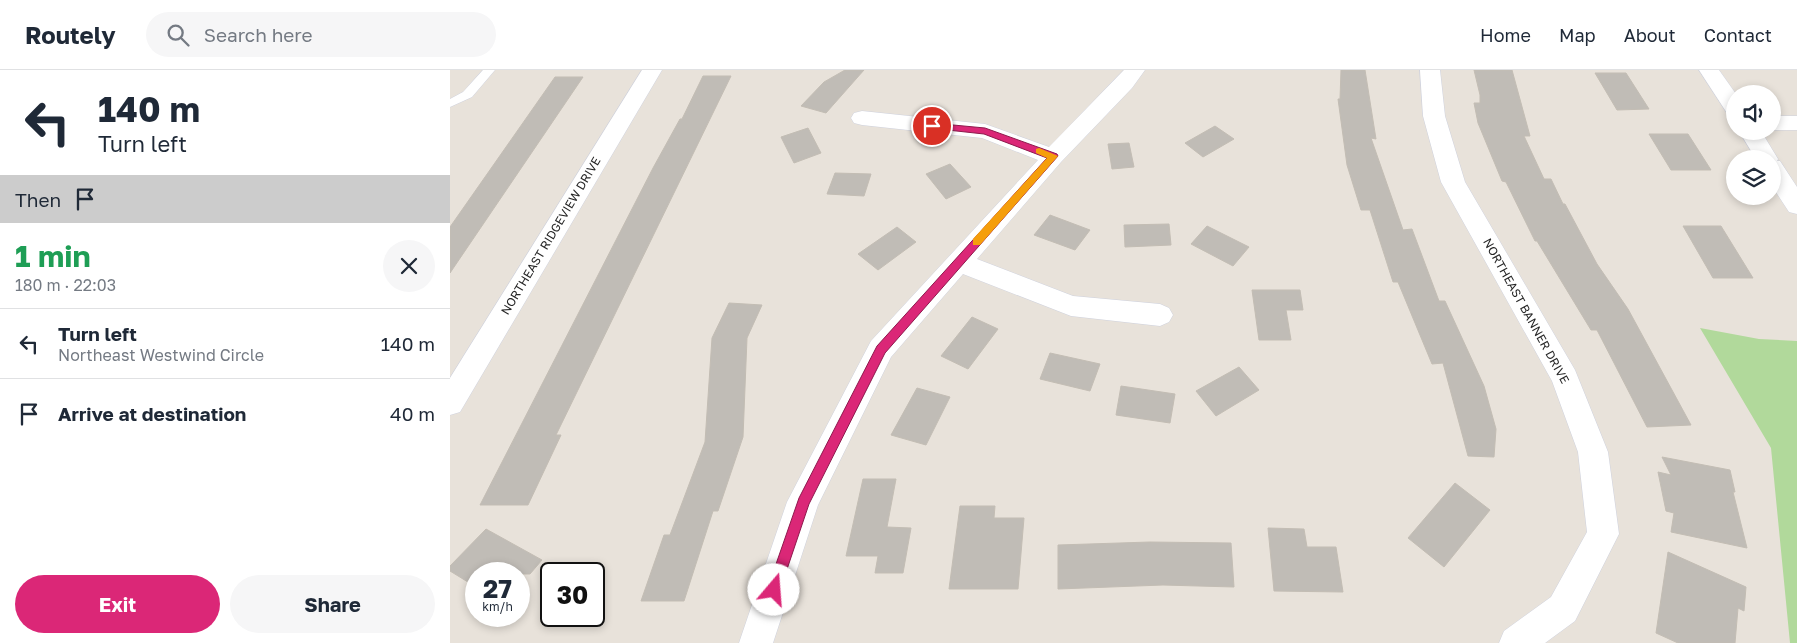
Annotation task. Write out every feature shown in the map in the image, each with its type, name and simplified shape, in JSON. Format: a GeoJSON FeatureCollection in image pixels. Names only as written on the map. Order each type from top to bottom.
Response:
{"type":"FeatureCollection","features":[{"type":"Feature","properties":{"kind":"street","name":"NORTHEAST RIDGEVIEW DRIVE"},"geometry":{"type":"LineString","coordinates":[[450,403],[652,70]]}},
{"type":"Feature","properties":{"kind":"street"},"geometry":{"type":"LineString","coordinates":[[756,643],[803,502],[881,350],[1054,156],[1126,83],[1135,70]]}},
{"type":"Feature","properties":{"kind":"street","name":"NORTHEAST BANNER DRIVE"},"geometry":{"type":"LineString","coordinates":[[1430,70],[1434,116],[1453,182],[1564,378],[1593,452],[1603,534],[1563,609],[1516,643]]}},
{"type":"Feature","properties":{"kind":"street"},"geometry":{"type":"LineString","coordinates":[[1709,70],[1726,95]]}},
{"type":"Feature","properties":{"kind":"street"},"geometry":{"type":"LineString","coordinates":[[862,118],[985,131],[1054,156]]}},
{"type":"Feature","properties":{"kind":"street"},"geometry":{"type":"LineString","coordinates":[[1781,123],[1797,123]]}},
{"type":"Feature","properties":{"kind":"street"},"geometry":{"type":"LineString","coordinates":[[1781,181],[1797,206]]}},
{"type":"Feature","properties":{"kind":"street"},"geometry":{"type":"LineString","coordinates":[[959,262],[1071,306],[1160,315]]}},
{"type":"Feature","properties":{"kind":"lane"},"geometry":{"type":"LineString","coordinates":[[450,103],[461,101],[472,92],[489,70]]}},
{"type":"Feature","properties":{"kind":"green space"},"geometry":{"type":"Polygon","coordinates":[[[1700,328],[1759,339],[1797,341],[1797,643],[1790,643],[1771,448],[1700,328]]]}},
{"type":"Feature","properties":{"kind":"building"},"geometry":{"type":"Polygon","coordinates":[[[845,70],[864,70],[826,113],[801,106],[824,82],[845,70]]]}},
{"type":"Feature","properties":{"kind":"building"},"geometry":{"type":"Polygon","coordinates":[[[1341,70],[1365,70],[1376,139],[1371,138],[1403,230],[1412,229],[1439,301],[1445,301],[1484,386],[1496,429],[1494,457],[1468,456],[1443,363],[1432,364],[1398,282],[1393,282],[1370,210],[1361,210],[1347,165],[1338,99],[1340,99],[1341,70]]]}},
{"type":"Feature","properties":{"kind":"building"},"geometry":{"type":"Polygon","coordinates":[[[1474,70],[1512,70],[1530,136],[1524,136],[1544,179],[1551,179],[1597,264],[1628,309],[1691,425],[1647,427],[1597,330],[1591,330],[1537,241],[1535,241],[1506,182],[1502,181],[1478,123],[1474,103],[1480,103],[1480,95],[1474,70]]]}},
{"type":"Feature","properties":{"kind":"building"},"geometry":{"type":"Polygon","coordinates":[[[1595,73],[1626,73],[1649,109],[1617,110],[1595,73]]]}},
{"type":"Feature","properties":{"kind":"building"},"geometry":{"type":"Polygon","coordinates":[[[703,76],[731,76],[556,435],[561,435],[528,505],[480,505],[653,168],[680,119],[682,119],[703,76]]]}},
{"type":"Feature","properties":{"kind":"building"},"geometry":{"type":"Polygon","coordinates":[[[555,77],[583,77],[450,273],[450,227],[555,77]]]}},
{"type":"Feature","properties":{"kind":"building"},"geometry":{"type":"Polygon","coordinates":[[[1215,126],[1234,139],[1203,157],[1185,143],[1215,126]]]}},
{"type":"Feature","properties":{"kind":"building"},"geometry":{"type":"Polygon","coordinates":[[[808,128],[821,153],[794,163],[781,137],[808,128]]]}},
{"type":"Feature","properties":{"kind":"building"},"geometry":{"type":"Polygon","coordinates":[[[1649,134],[1688,134],[1711,170],[1671,170],[1649,134]]]}},
{"type":"Feature","properties":{"kind":"building"},"geometry":{"type":"Polygon","coordinates":[[[1129,143],[1134,167],[1112,169],[1108,144],[1129,143]]]}},
{"type":"Feature","properties":{"kind":"building"},"geometry":{"type":"Polygon","coordinates":[[[950,164],[971,187],[946,199],[926,174],[950,164]]]}},
{"type":"Feature","properties":{"kind":"building"},"geometry":{"type":"Polygon","coordinates":[[[835,173],[871,174],[864,196],[827,194],[835,173]]]}},
{"type":"Feature","properties":{"kind":"building"},"geometry":{"type":"Polygon","coordinates":[[[1050,215],[1090,230],[1075,250],[1034,235],[1050,215]]]}},
{"type":"Feature","properties":{"kind":"building"},"geometry":{"type":"Polygon","coordinates":[[[1169,224],[1171,245],[1125,247],[1124,225],[1169,224]]]}},
{"type":"Feature","properties":{"kind":"building"},"geometry":{"type":"Polygon","coordinates":[[[1207,226],[1249,247],[1233,266],[1191,244],[1207,226]]]}},
{"type":"Feature","properties":{"kind":"building"},"geometry":{"type":"Polygon","coordinates":[[[1683,226],[1721,226],[1753,278],[1713,278],[1683,226]]]}},
{"type":"Feature","properties":{"kind":"building"},"geometry":{"type":"Polygon","coordinates":[[[897,227],[916,242],[878,270],[858,254],[897,227]]]}},
{"type":"Feature","properties":{"kind":"building"},"geometry":{"type":"Polygon","coordinates":[[[1252,290],[1300,290],[1303,310],[1286,310],[1291,340],[1259,340],[1252,290]]]}},
{"type":"Feature","properties":{"kind":"building"},"geometry":{"type":"Polygon","coordinates":[[[729,303],[762,305],[747,338],[743,437],[718,511],[713,511],[684,601],[641,601],[664,535],[670,535],[705,442],[712,338],[729,303]]]}},
{"type":"Feature","properties":{"kind":"building"},"geometry":{"type":"Polygon","coordinates":[[[972,317],[998,329],[968,369],[941,356],[972,317]]]}},
{"type":"Feature","properties":{"kind":"building"},"geometry":{"type":"Polygon","coordinates":[[[1050,353],[1100,364],[1090,391],[1040,379],[1050,353]]]}},
{"type":"Feature","properties":{"kind":"building"},"geometry":{"type":"Polygon","coordinates":[[[1239,367],[1259,390],[1216,416],[1196,391],[1239,367]]]}},
{"type":"Feature","properties":{"kind":"building"},"geometry":{"type":"Polygon","coordinates":[[[1121,386],[1175,394],[1170,423],[1116,415],[1121,386]]]}},
{"type":"Feature","properties":{"kind":"building"},"geometry":{"type":"Polygon","coordinates":[[[917,388],[950,397],[926,445],[891,435],[917,388]]]}},
{"type":"Feature","properties":{"kind":"building"},"geometry":{"type":"Polygon","coordinates":[[[1662,457],[1730,470],[1735,492],[1733,492],[1747,548],[1671,532],[1674,513],[1666,511],[1658,472],[1671,475],[1662,457]]]}},
{"type":"Feature","properties":{"kind":"building"},"geometry":{"type":"Polygon","coordinates":[[[863,479],[896,479],[887,527],[911,528],[903,573],[875,573],[878,556],[846,556],[863,479]]]}},
{"type":"Feature","properties":{"kind":"building"},"geometry":{"type":"Polygon","coordinates":[[[1455,483],[1490,510],[1444,567],[1408,538],[1455,483]]]}},
{"type":"Feature","properties":{"kind":"building"},"geometry":{"type":"Polygon","coordinates":[[[960,506],[995,506],[994,518],[1024,518],[1018,589],[949,589],[960,506]]]}},
{"type":"Feature","properties":{"kind":"building"},"geometry":{"type":"Polygon","coordinates":[[[1268,528],[1304,529],[1307,547],[1336,547],[1343,592],[1274,591],[1268,528]]]}},
{"type":"Feature","properties":{"kind":"building"},"geometry":{"type":"Polygon","coordinates":[[[486,529],[542,560],[530,574],[530,562],[465,562],[465,580],[450,571],[450,566],[486,529]]]}},
{"type":"Feature","properties":{"kind":"building"},"geometry":{"type":"Polygon","coordinates":[[[1150,542],[1231,543],[1234,587],[1163,585],[1058,589],[1058,545],[1150,542]]]}},
{"type":"Feature","properties":{"kind":"building"},"geometry":{"type":"Polygon","coordinates":[[[1668,552],[1746,587],[1744,611],[1738,608],[1735,643],[1678,643],[1656,633],[1668,552]]]}},
{"type":"Feature","properties":{"kind":"slow traffic"},"geometry":{"type":"LineString","coordinates":[[977,242],[1054,156],[1039,151]]}},
{"type":"Feature","properties":{"kind":"route"},"geometry":{"type":"LineString","coordinates":[[774,590],[803,502],[881,350],[1054,156],[985,131],[932,126]]}}]}
